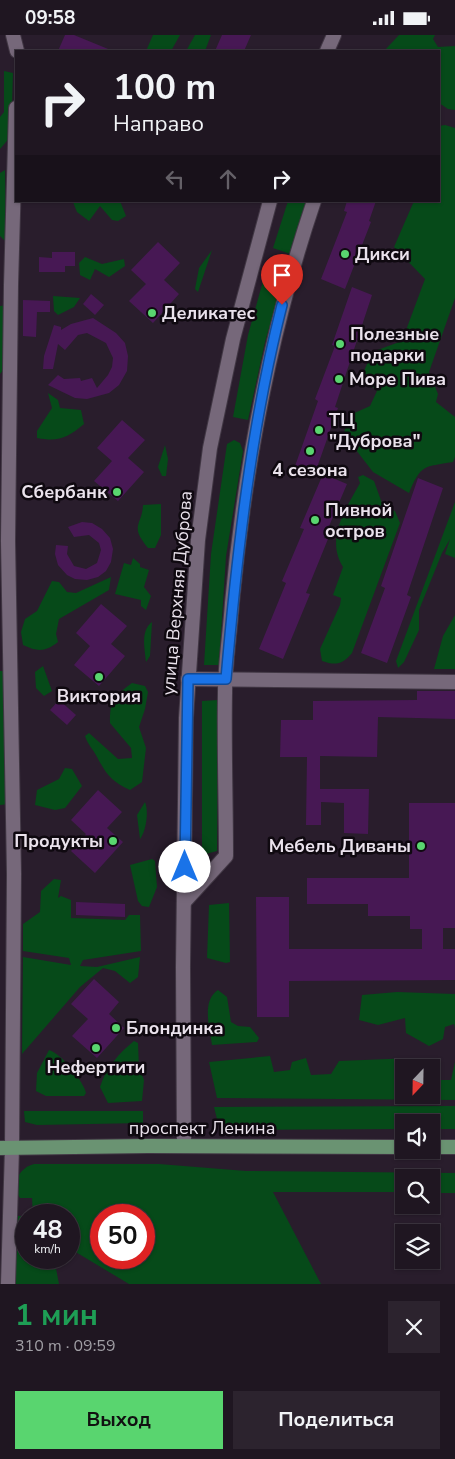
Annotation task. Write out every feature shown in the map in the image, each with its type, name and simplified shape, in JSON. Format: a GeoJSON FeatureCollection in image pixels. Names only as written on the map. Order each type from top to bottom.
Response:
{"type":"FeatureCollection","features":[{"type":"Feature","properties":{"kind":"main road","name":"проспект Ленина"},"geometry":{"type":"LineString","coordinates":[[6,1148],[184,1146],[395,1147]]}},
{"type":"Feature","properties":{"kind":"main road"},"geometry":{"type":"LineString","coordinates":[[440,1147],[455,1147]]}},
{"type":"Feature","properties":{"kind":"street"},"geometry":{"type":"LineString","coordinates":[[13,35],[17,50]]}},
{"type":"Feature","properties":{"kind":"street"},"geometry":{"type":"LineString","coordinates":[[327,50],[334,35]]}},
{"type":"Feature","properties":{"kind":"street"},"geometry":{"type":"LineString","coordinates":[[8,1284],[6,1148],[14,874],[8,523],[15,143]]}},
{"type":"Feature","properties":{"kind":"street","name":"улица Верхняя Дуброва"},"geometry":{"type":"LineString","coordinates":[[184,1146],[183,967],[188,679],[198,540],[210,448],[233,339],[270,202]]}},
{"type":"Feature","properties":{"kind":"street"},"geometry":{"type":"LineString","coordinates":[[185,901],[226,856],[226,679],[237,553],[255,431],[273,343],[292,267],[314,202]]}},
{"type":"Feature","properties":{"kind":"street"},"geometry":{"type":"LineString","coordinates":[[188,679],[455,682]]}},
{"type":"Feature","properties":{"kind":"green space"},"geometry":{"type":"Polygon","coordinates":[[[153,35],[180,35],[172,50],[146,50],[153,35]]]}},
{"type":"Feature","properties":{"kind":"green space"},"geometry":{"type":"Polygon","coordinates":[[[195,35],[211,35],[205,50],[187,50],[195,35]]]}},
{"type":"Feature","properties":{"kind":"green space"},"geometry":{"type":"Polygon","coordinates":[[[399,35],[435,35],[433,39],[438,47],[455,46],[455,110],[448,109],[440,104],[440,50],[385,50],[399,35]]]}},
{"type":"Feature","properties":{"kind":"green space"},"geometry":{"type":"Polygon","coordinates":[[[4,71],[13,73],[11,136],[0,149],[0,117],[4,112],[4,71]]]}},
{"type":"Feature","properties":{"kind":"green space"},"geometry":{"type":"Polygon","coordinates":[[[445,125],[455,128],[455,298],[429,372],[438,394],[436,402],[455,417],[455,457],[453,462],[429,466],[421,472],[409,493],[373,472],[356,450],[340,444],[350,415],[370,406],[377,391],[362,376],[372,352],[402,341],[425,279],[394,247],[414,202],[440,202],[440,126],[445,125]]]}},
{"type":"Feature","properties":{"kind":"green space"},"geometry":{"type":"Polygon","coordinates":[[[5,170],[6,242],[0,236],[0,173],[5,170]]]}},
{"type":"Feature","properties":{"kind":"green space"},"geometry":{"type":"Polygon","coordinates":[[[73,202],[120,202],[126,216],[118,221],[112,220],[100,206],[89,221],[77,212],[73,202]]]}},
{"type":"Feature","properties":{"kind":"green space"},"geometry":{"type":"Polygon","coordinates":[[[288,202],[306,202],[290,254],[273,248],[288,202]]]}},
{"type":"Feature","properties":{"kind":"green space"},"geometry":{"type":"Polygon","coordinates":[[[212,250],[198,292],[195,289],[199,268],[212,250]]]}},
{"type":"Feature","properties":{"kind":"green space"},"geometry":{"type":"Polygon","coordinates":[[[85,257],[102,264],[124,259],[125,266],[109,277],[95,269],[90,280],[80,275],[79,263],[85,257]]]}},
{"type":"Feature","properties":{"kind":"green space"},"geometry":{"type":"Polygon","coordinates":[[[268,263],[286,270],[265,342],[248,420],[233,417],[248,335],[268,263]]]}},
{"type":"Feature","properties":{"kind":"green space"},"geometry":{"type":"Polygon","coordinates":[[[53,296],[80,298],[74,307],[58,315],[54,311],[53,296]]]}},
{"type":"Feature","properties":{"kind":"green space"},"geometry":{"type":"Polygon","coordinates":[[[8,305],[7,365],[0,374],[0,306],[8,305]]]}},
{"type":"Feature","properties":{"kind":"green space"},"geometry":{"type":"Polygon","coordinates":[[[48,393],[58,400],[60,408],[81,410],[84,424],[73,433],[62,438],[37,438],[37,431],[52,408],[48,393]]]}},
{"type":"Feature","properties":{"kind":"green space"},"geometry":{"type":"Polygon","coordinates":[[[234,440],[240,443],[243,451],[226,556],[219,665],[204,665],[211,554],[227,444],[234,440]]]}},
{"type":"Feature","properties":{"kind":"green space"},"geometry":{"type":"Polygon","coordinates":[[[165,445],[168,459],[166,476],[162,476],[158,467],[165,445]]]}},
{"type":"Feature","properties":{"kind":"green space"},"geometry":{"type":"Polygon","coordinates":[[[363,475],[374,481],[383,506],[395,511],[400,523],[352,653],[342,662],[331,663],[322,661],[320,649],[340,605],[341,598],[333,595],[343,567],[338,556],[337,535],[344,513],[360,483],[358,477],[363,475]]]}},
{"type":"Feature","properties":{"kind":"green space"},"geometry":{"type":"Polygon","coordinates":[[[455,502],[455,558],[445,554],[450,539],[442,553],[419,610],[419,630],[404,662],[398,668],[396,661],[455,502]]]}},
{"type":"Feature","properties":{"kind":"green space"},"geometry":{"type":"Polygon","coordinates":[[[161,504],[161,535],[155,548],[148,548],[139,535],[138,530],[143,505],[161,504]]]}},
{"type":"Feature","properties":{"kind":"green space"},"geometry":{"type":"Polygon","coordinates":[[[133,558],[140,564],[140,567],[149,570],[144,587],[151,596],[146,610],[141,606],[141,600],[115,594],[124,563],[131,565],[133,558]]]}},
{"type":"Feature","properties":{"kind":"green space"},"geometry":{"type":"Polygon","coordinates":[[[111,577],[109,590],[59,619],[56,634],[58,642],[49,648],[41,650],[23,645],[21,632],[25,619],[37,611],[52,581],[59,582],[67,592],[76,593],[111,577]]]}},
{"type":"Feature","properties":{"kind":"green space"},"geometry":{"type":"Polygon","coordinates":[[[455,615],[455,669],[434,669],[443,636],[455,615]]]}},
{"type":"Feature","properties":{"kind":"green space"},"geometry":{"type":"Polygon","coordinates":[[[152,622],[150,656],[146,662],[145,635],[148,626],[152,622]]]}},
{"type":"Feature","properties":{"kind":"green space"},"geometry":{"type":"Polygon","coordinates":[[[43,666],[52,691],[44,696],[36,688],[35,672],[43,666]]]}},
{"type":"Feature","properties":{"kind":"green space"},"geometry":{"type":"Polygon","coordinates":[[[0,671],[7,671],[9,804],[0,805],[0,671]]]}},
{"type":"Feature","properties":{"kind":"green space"},"geometry":{"type":"Polygon","coordinates":[[[132,683],[145,686],[148,692],[139,727],[146,748],[142,782],[130,790],[114,781],[107,773],[85,736],[89,733],[118,759],[132,758],[131,748],[110,723],[114,700],[132,683]]]}},
{"type":"Feature","properties":{"kind":"green space"},"geometry":{"type":"Polygon","coordinates":[[[218,700],[217,851],[202,855],[202,701],[218,700]]]}},
{"type":"Feature","properties":{"kind":"green space"},"geometry":{"type":"Polygon","coordinates":[[[65,768],[72,769],[82,786],[65,808],[55,810],[35,805],[37,790],[59,779],[65,768]]]}},
{"type":"Feature","properties":{"kind":"green space"},"geometry":{"type":"Polygon","coordinates":[[[145,802],[147,811],[146,821],[140,839],[137,815],[145,802]]]}},
{"type":"Feature","properties":{"kind":"green space"},"geometry":{"type":"Polygon","coordinates":[[[152,859],[155,861],[157,887],[149,907],[142,906],[138,901],[130,865],[152,859]]]}},
{"type":"Feature","properties":{"kind":"green space"},"geometry":{"type":"Polygon","coordinates":[[[54,879],[61,880],[58,898],[61,896],[71,900],[71,918],[125,920],[129,915],[140,915],[141,951],[83,960],[80,966],[97,967],[140,957],[138,977],[130,983],[115,971],[103,968],[80,987],[22,1054],[23,957],[71,965],[69,958],[23,951],[23,924],[40,912],[41,891],[54,879]]]}},
{"type":"Feature","properties":{"kind":"green space"},"geometry":{"type":"Polygon","coordinates":[[[229,903],[230,962],[226,963],[207,958],[209,905],[229,903]]]}},
{"type":"Feature","properties":{"kind":"green space"},"geometry":{"type":"Polygon","coordinates":[[[218,990],[227,997],[231,1022],[238,1026],[250,1027],[259,1038],[257,1042],[212,1045],[208,1008],[213,995],[218,990]]]}},
{"type":"Feature","properties":{"kind":"green space"},"geometry":{"type":"Polygon","coordinates":[[[397,992],[455,994],[455,1028],[454,1024],[445,1027],[443,1039],[429,1046],[406,1033],[405,1018],[378,1025],[359,1020],[362,995],[397,992]]]}},
{"type":"Feature","properties":{"kind":"green space"},"geometry":{"type":"Polygon","coordinates":[[[134,1041],[138,1043],[139,1068],[144,1080],[142,1101],[108,1103],[100,1087],[114,1061],[134,1041]]]}},
{"type":"Feature","properties":{"kind":"green space"},"geometry":{"type":"Polygon","coordinates":[[[49,1050],[66,1062],[76,1075],[86,1093],[84,1096],[46,1096],[36,1091],[37,1073],[49,1050]]]}},
{"type":"Feature","properties":{"kind":"green space"},"geometry":{"type":"Polygon","coordinates":[[[270,1056],[274,1072],[290,1070],[292,1062],[306,1058],[311,1075],[331,1074],[339,1061],[413,1058],[414,1059],[395,1059],[395,1099],[217,1098],[209,1062],[270,1056]]]}},
{"type":"Feature","properties":{"kind":"green space"},"geometry":{"type":"Polygon","coordinates":[[[455,1062],[455,1100],[440,1100],[440,1080],[451,1080],[455,1062]]]}},
{"type":"Feature","properties":{"kind":"green space"},"geometry":{"type":"Polygon","coordinates":[[[455,1106],[455,1129],[440,1129],[440,1114],[395,1114],[395,1129],[231,1130],[218,1123],[214,1107],[455,1106]]]}},
{"type":"Feature","properties":{"kind":"green space"},"geometry":{"type":"Polygon","coordinates":[[[24,1111],[143,1111],[143,1123],[37,1125],[25,1122],[24,1111]]]}},
{"type":"Feature","properties":{"kind":"green space"},"geometry":{"type":"Polygon","coordinates":[[[34,1164],[159,1164],[246,1171],[395,1172],[395,1192],[273,1192],[321,1284],[129,1284],[104,1269],[155,1269],[155,1204],[90,1204],[90,1261],[80,1255],[80,1204],[32,1204],[32,1198],[20,1198],[17,1193],[16,1182],[24,1169],[34,1164]]]}},
{"type":"Feature","properties":{"kind":"green space"},"geometry":{"type":"Polygon","coordinates":[[[440,1173],[455,1173],[455,1193],[440,1193],[440,1173]]]}},
{"type":"Feature","properties":{"kind":"green space"},"geometry":{"type":"Polygon","coordinates":[[[15,1269],[56,1269],[59,1284],[15,1284],[15,1269]]]}},
{"type":"Feature","properties":{"kind":"building"},"geometry":{"type":"Polygon","coordinates":[[[65,35],[74,35],[111,50],[58,50],[65,35]]]}},
{"type":"Feature","properties":{"kind":"building"},"geometry":{"type":"Polygon","coordinates":[[[222,35],[251,35],[244,50],[215,50],[222,35]]]}},
{"type":"Feature","properties":{"kind":"building"},"geometry":{"type":"Polygon","coordinates":[[[347,202],[376,202],[369,221],[371,222],[345,289],[321,279],[347,212],[344,211],[347,202]]]}},
{"type":"Feature","properties":{"kind":"building"},"geometry":{"type":"Polygon","coordinates":[[[158,242],[180,263],[164,280],[179,294],[153,323],[129,301],[146,284],[131,270],[158,242]]]}},
{"type":"Feature","properties":{"kind":"building"},"geometry":{"type":"Polygon","coordinates":[[[52,252],[75,252],[75,266],[65,266],[65,272],[39,272],[39,257],[52,258],[52,252]]]}},
{"type":"Feature","properties":{"kind":"building"},"geometry":{"type":"Polygon","coordinates":[[[352,287],[372,295],[335,407],[338,408],[314,476],[294,469],[318,401],[315,399],[335,346],[332,345],[352,287]]]}},
{"type":"Feature","properties":{"kind":"building"},"geometry":{"type":"Polygon","coordinates":[[[91,294],[104,305],[95,315],[83,304],[91,294]]]}},
{"type":"Feature","properties":{"kind":"building"},"geometry":{"type":"Polygon","coordinates":[[[23,300],[50,301],[50,312],[37,312],[36,337],[23,336],[23,300]]]}},
{"type":"Feature","properties":{"kind":"building"},"geometry":{"type":"Polygon","coordinates":[[[93,318],[116,333],[125,343],[128,356],[127,371],[119,385],[109,393],[87,399],[75,398],[48,385],[58,375],[64,379],[80,378],[81,381],[92,378],[97,388],[112,367],[113,358],[106,343],[87,333],[78,335],[65,350],[58,344],[53,369],[43,369],[44,356],[54,325],[61,327],[61,330],[71,324],[93,318]]]}},
{"type":"Feature","properties":{"kind":"building"},"geometry":{"type":"Polygon","coordinates":[[[122,420],[145,440],[128,458],[144,472],[118,501],[94,481],[112,461],[97,448],[122,420]]]}},
{"type":"Feature","properties":{"kind":"building"},"geometry":{"type":"Polygon","coordinates":[[[323,474],[347,484],[324,538],[328,539],[306,593],[310,594],[283,659],[259,649],[286,583],[282,581],[304,529],[300,528],[323,474]]]}},
{"type":"Feature","properties":{"kind":"building"},"geometry":{"type":"Polygon","coordinates":[[[418,478],[443,488],[407,595],[411,597],[387,663],[361,653],[385,588],[381,586],[418,478]]]}},
{"type":"Feature","properties":{"kind":"building"},"geometry":{"type":"Polygon","coordinates":[[[82,522],[92,523],[102,529],[110,538],[113,549],[111,562],[106,571],[98,577],[87,580],[75,579],[67,575],[58,565],[55,554],[56,545],[68,546],[67,554],[74,566],[86,569],[97,563],[101,550],[99,543],[89,535],[74,537],[68,527],[82,522]]]}},
{"type":"Feature","properties":{"kind":"building"},"geometry":{"type":"Polygon","coordinates":[[[101,604],[127,626],[111,644],[125,656],[99,686],[74,665],[90,646],[76,633],[101,604]]]}},
{"type":"Feature","properties":{"kind":"building"},"geometry":{"type":"Polygon","coordinates":[[[417,691],[455,691],[455,719],[378,717],[377,757],[320,756],[320,789],[369,789],[368,834],[344,833],[344,803],[321,802],[321,825],[306,825],[307,757],[280,757],[281,720],[313,720],[313,701],[417,700],[417,691]]]}},
{"type":"Feature","properties":{"kind":"building"},"geometry":{"type":"Polygon","coordinates":[[[59,700],[76,715],[67,725],[50,710],[59,700]]]}},
{"type":"Feature","properties":{"kind":"building"},"geometry":{"type":"Polygon","coordinates":[[[98,790],[122,812],[107,828],[123,842],[95,873],[71,851],[86,834],[71,820],[98,790]]]}},
{"type":"Feature","properties":{"kind":"building"},"geometry":{"type":"Polygon","coordinates":[[[409,803],[455,803],[455,928],[443,928],[443,949],[455,949],[455,980],[289,981],[289,1017],[257,1017],[256,897],[289,897],[289,949],[422,949],[422,929],[410,929],[410,916],[368,916],[368,904],[307,904],[307,878],[409,878],[409,803]]]}},
{"type":"Feature","properties":{"kind":"building"},"geometry":{"type":"Polygon","coordinates":[[[76,902],[125,904],[125,917],[76,915],[76,902]]]}},
{"type":"Feature","properties":{"kind":"building"},"geometry":{"type":"Polygon","coordinates":[[[94,979],[119,1002],[109,1014],[124,1028],[97,1058],[72,1036],[88,1019],[71,1004],[94,979]]]}},
{"type":"Feature","properties":{"kind":"place","name":"Дикси"},"geometry":{"type":"Point","coordinates":[345,254]}},
{"type":"Feature","properties":{"kind":"place","name":"Деликатес"},"geometry":{"type":"Point","coordinates":[152,313]}},
{"type":"Feature","properties":{"kind":"place","name":"Полезные подарки"},"geometry":{"type":"Point","coordinates":[340,344]}},
{"type":"Feature","properties":{"kind":"place","name":"Море Пива"},"geometry":{"type":"Point","coordinates":[339,379]}},
{"type":"Feature","properties":{"kind":"place","name":"ТЦ \"Дуброва\""},"geometry":{"type":"Point","coordinates":[319,430]}},
{"type":"Feature","properties":{"kind":"place","name":"4 сезона"},"geometry":{"type":"Point","coordinates":[310,451]}},
{"type":"Feature","properties":{"kind":"place","name":"Сбербанк"},"geometry":{"type":"Point","coordinates":[117,492]}},
{"type":"Feature","properties":{"kind":"place","name":"Пивной остров"},"geometry":{"type":"Point","coordinates":[315,520]}},
{"type":"Feature","properties":{"kind":"place","name":"Виктория"},"geometry":{"type":"Point","coordinates":[99,677]}},
{"type":"Feature","properties":{"kind":"place","name":"Продукты"},"geometry":{"type":"Point","coordinates":[113,841]}},
{"type":"Feature","properties":{"kind":"place","name":"Мебель Диваны"},"geometry":{"type":"Point","coordinates":[421,846]}},
{"type":"Feature","properties":{"kind":"place","name":"Блондинка"},"geometry":{"type":"Point","coordinates":[116,1028]}},
{"type":"Feature","properties":{"kind":"place","name":"Нефертити"},"geometry":{"type":"Point","coordinates":[96,1048]}},
{"type":"Feature","properties":{"kind":"route"},"geometry":{"type":"LineString","coordinates":[[185,867],[188,679],[226,679],[237,553],[255,431],[282,305]]}}]}
